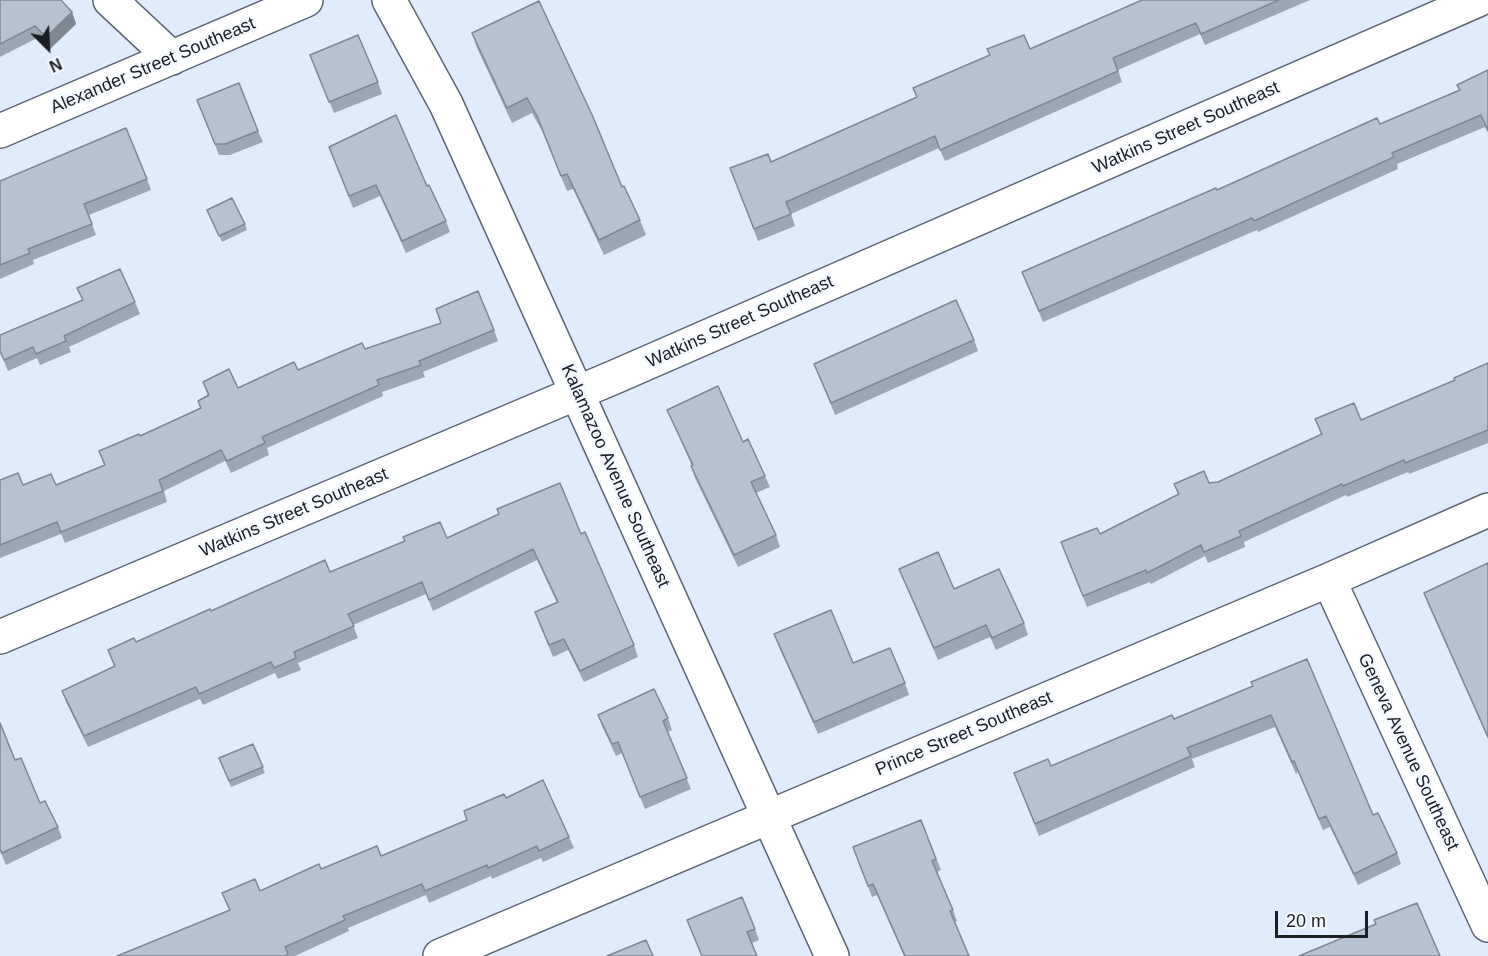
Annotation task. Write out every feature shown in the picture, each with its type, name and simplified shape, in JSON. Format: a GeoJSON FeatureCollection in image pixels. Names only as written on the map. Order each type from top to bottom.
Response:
{"type":"FeatureCollection","features":[{"type":"Feature","properties":{"kind":"street"},"geometry":{"type":"LineString","coordinates":[[110,0],[172,58]]}},
{"type":"Feature","properties":{"kind":"street","name":"Alexander Street Southeast"},"geometry":{"type":"LineString","coordinates":[[0,131],[306,0]]}},
{"type":"Feature","properties":{"kind":"street","name":"Kalamazoo Avenue Southeast"},"geometry":{"type":"LineString","coordinates":[[388,0],[446,104],[832,956]]}},
{"type":"Feature","properties":{"kind":"street","name":"Watkins Street Southeast"},"geometry":{"type":"LineString","coordinates":[[0,637],[578,393],[1478,0]]}},
{"type":"Feature","properties":{"kind":"street","name":"Prince Street Southeast"},"geometry":{"type":"LineString","coordinates":[[440,956],[1329,580],[1488,510]]}},
{"type":"Feature","properties":{"kind":"street","name":"Geneva Avenue Southeast"},"geometry":{"type":"LineString","coordinates":[[1329,580],[1488,925]]}},
{"type":"Feature","properties":{"kind":"building"},"geometry":{"type":"Polygon","coordinates":[[[0,0],[61,0],[72,12],[46,37],[35,26],[0,44],[0,0]]]}},
{"type":"Feature","properties":{"kind":"building"},"geometry":{"type":"Polygon","coordinates":[[[1142,0],[1279,0],[1201,34],[1196,23],[1113,58],[1118,71],[940,150],[935,136],[786,202],[791,214],[754,229],[730,168],[768,154],[771,162],[917,97],[913,88],[990,55],[987,49],[1024,35],[1030,49],[1142,0]]]}},
{"type":"Feature","properties":{"kind":"building"},"geometry":{"type":"Polygon","coordinates":[[[539,1],[593,117],[622,187],[624,186],[640,220],[599,240],[567,174],[561,176],[537,116],[527,98],[507,108],[472,33],[539,1]]]}},
{"type":"Feature","properties":{"kind":"building"},"geometry":{"type":"Polygon","coordinates":[[[358,35],[378,82],[329,102],[310,55],[358,35]]]}},
{"type":"Feature","properties":{"kind":"building"},"geometry":{"type":"Polygon","coordinates":[[[1488,70],[1488,130],[1481,115],[1392,153],[1394,157],[1254,221],[1252,218],[1039,311],[1022,272],[1216,188],[1217,190],[1377,118],[1380,124],[1460,90],[1457,85],[1488,70]]]}},
{"type":"Feature","properties":{"kind":"building"},"geometry":{"type":"Polygon","coordinates":[[[239,83],[258,131],[225,144],[215,144],[197,100],[239,83]]]}},
{"type":"Feature","properties":{"kind":"building"},"geometry":{"type":"Polygon","coordinates":[[[396,115],[427,186],[429,185],[446,221],[402,241],[376,185],[349,196],[329,147],[396,115]]]}},
{"type":"Feature","properties":{"kind":"building"},"geometry":{"type":"Polygon","coordinates":[[[126,128],[147,179],[84,204],[92,224],[28,249],[30,253],[0,265],[0,181],[126,128]]]}},
{"type":"Feature","properties":{"kind":"building"},"geometry":{"type":"Polygon","coordinates":[[[232,198],[245,224],[219,236],[207,210],[232,198]]]}},
{"type":"Feature","properties":{"kind":"building"},"geometry":{"type":"Polygon","coordinates":[[[120,269],[135,302],[64,336],[66,341],[36,354],[33,347],[4,360],[0,351],[0,335],[83,300],[77,288],[120,269]]]}},
{"type":"Feature","properties":{"kind":"building"},"geometry":{"type":"Polygon","coordinates":[[[478,291],[494,330],[419,361],[421,365],[377,380],[379,385],[262,437],[265,443],[227,461],[221,450],[159,480],[163,491],[61,532],[57,522],[0,545],[0,480],[18,473],[23,485],[51,474],[56,485],[105,465],[99,451],[139,434],[140,436],[201,408],[198,401],[209,395],[203,382],[229,369],[238,388],[294,362],[298,370],[362,343],[365,349],[441,323],[436,309],[478,291]]]}},
{"type":"Feature","properties":{"kind":"building"},"geometry":{"type":"Polygon","coordinates":[[[956,300],[974,340],[831,403],[814,364],[956,300]]]}},
{"type":"Feature","properties":{"kind":"building"},"geometry":{"type":"Polygon","coordinates":[[[1488,363],[1488,430],[1405,463],[1404,460],[1343,486],[1342,484],[1239,531],[1241,536],[1204,552],[1201,545],[1147,573],[1146,570],[1083,596],[1061,542],[1097,528],[1100,534],[1179,494],[1174,484],[1204,471],[1209,483],[1218,482],[1322,434],[1315,419],[1354,403],[1361,420],[1455,380],[1454,378],[1488,363]]]}},
{"type":"Feature","properties":{"kind":"building"},"geometry":{"type":"Polygon","coordinates":[[[718,386],[743,442],[748,439],[765,476],[751,482],[776,535],[734,555],[667,410],[718,386]]]}},
{"type":"Feature","properties":{"kind":"building"},"geometry":{"type":"Polygon","coordinates":[[[560,483],[581,534],[585,532],[634,645],[580,671],[564,639],[549,645],[535,612],[558,602],[533,549],[429,600],[422,582],[348,614],[354,626],[294,652],[296,658],[274,668],[271,662],[199,694],[196,687],[84,736],[62,691],[115,666],[108,650],[134,638],[136,642],[325,560],[330,572],[405,541],[403,537],[440,522],[447,538],[499,514],[497,509],[560,483]]]}},
{"type":"Feature","properties":{"kind":"building"},"geometry":{"type":"Polygon","coordinates":[[[938,552],[954,589],[999,569],[1024,623],[992,638],[986,625],[934,648],[899,569],[938,552]]]}},
{"type":"Feature","properties":{"kind":"building"},"geometry":{"type":"Polygon","coordinates":[[[1488,563],[1488,737],[1424,593],[1488,563]]]}},
{"type":"Feature","properties":{"kind":"building"},"geometry":{"type":"Polygon","coordinates":[[[831,610],[853,663],[890,648],[905,683],[814,722],[774,634],[831,610]]]}},
{"type":"Feature","properties":{"kind":"building"},"geometry":{"type":"Polygon","coordinates":[[[1307,659],[1373,815],[1378,813],[1397,853],[1354,874],[1326,816],[1319,819],[1271,715],[1187,748],[1191,756],[1035,824],[1014,773],[1048,759],[1051,766],[1172,715],[1174,719],[1253,686],[1251,682],[1307,659]]]}},
{"type":"Feature","properties":{"kind":"building"},"geometry":{"type":"Polygon","coordinates":[[[654,689],[668,718],[663,721],[687,778],[640,797],[618,742],[612,744],[598,715],[654,689]]]}},
{"type":"Feature","properties":{"kind":"building"},"geometry":{"type":"Polygon","coordinates":[[[0,723],[15,760],[21,758],[40,803],[45,801],[58,827],[2,853],[0,849],[0,723]]]}},
{"type":"Feature","properties":{"kind":"building"},"geometry":{"type":"Polygon","coordinates":[[[253,744],[263,767],[229,781],[219,758],[253,744]]]}},
{"type":"Feature","properties":{"kind":"building"},"geometry":{"type":"Polygon","coordinates":[[[543,780],[569,837],[539,851],[537,846],[488,868],[487,865],[425,891],[422,884],[343,916],[345,920],[285,947],[288,954],[285,956],[117,956],[230,910],[222,893],[255,879],[260,891],[319,864],[321,869],[377,846],[381,856],[467,820],[464,811],[504,794],[506,798],[543,780]]]}},
{"type":"Feature","properties":{"kind":"building"},"geometry":{"type":"Polygon","coordinates":[[[921,820],[936,859],[932,861],[969,956],[905,956],[873,884],[868,886],[853,847],[921,820]]]}},
{"type":"Feature","properties":{"kind":"building"},"geometry":{"type":"Polygon","coordinates":[[[742,897],[755,929],[747,932],[757,956],[702,956],[687,920],[742,897]]]}},
{"type":"Feature","properties":{"kind":"building"},"geometry":{"type":"Polygon","coordinates":[[[1417,903],[1440,956],[1299,956],[1376,924],[1374,920],[1417,903]]]}},
{"type":"Feature","properties":{"kind":"building"},"geometry":{"type":"Polygon","coordinates":[[[646,940],[653,956],[607,956],[646,940]]]}}]}
